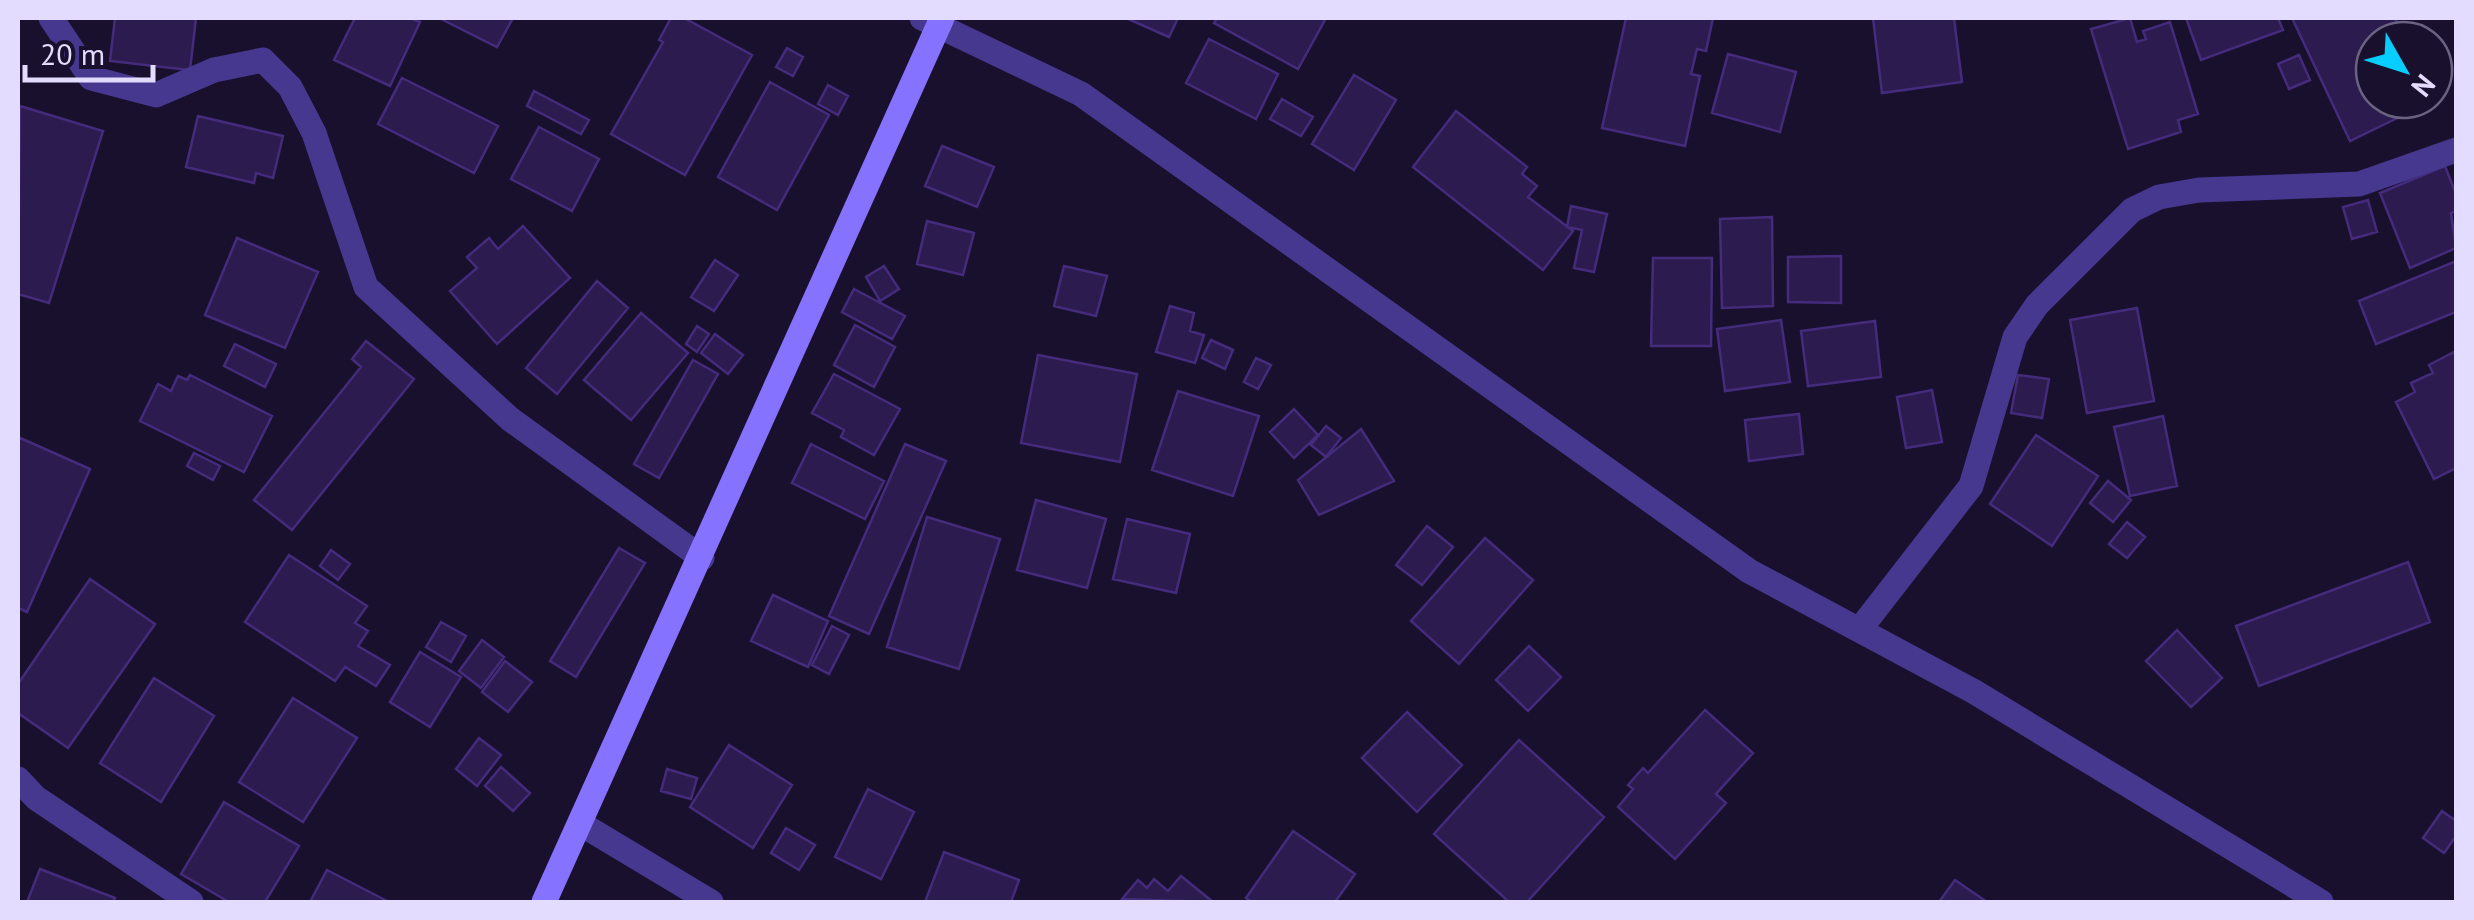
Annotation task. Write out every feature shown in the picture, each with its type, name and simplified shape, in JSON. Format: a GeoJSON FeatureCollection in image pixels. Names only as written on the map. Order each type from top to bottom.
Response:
{"type":"FeatureCollection","features":[{"type":"Feature","properties":{"kind":"street"},"geometry":{"type":"LineString","coordinates":[[51,18],[91,78],[156,95],[214,70],[263,60],[290,87],[314,132],[366,286],[510,419],[702,558]]}},
{"type":"Feature","properties":{"kind":"street"},"geometry":{"type":"LineString","coordinates":[[544,902],[702,558],[934,21],[1081,94],[1749,571],[1973,692],[2322,902]]}},
{"type":"Feature","properties":{"kind":"street"},"geometry":{"type":"LineString","coordinates":[[1860,629],[1971,486],[2015,337],[2037,305],[2132,210],[2160,197],[2199,190],[2359,184],[2455,153]]}},
{"type":"Feature","properties":{"kind":"street"},"geometry":{"type":"LineString","coordinates":[[18,779],[36,798],[190,902]]}},
{"type":"Feature","properties":{"kind":"street"},"geometry":{"type":"LineString","coordinates":[[581,824],[712,902]]}},
{"type":"Feature","properties":{"kind":"building"},"geometry":{"type":"Polygon","coordinates":[[[115,18],[196,18],[190,70],[110,61],[115,18]]]}},
{"type":"Feature","properties":{"kind":"building"},"geometry":{"type":"Polygon","coordinates":[[[355,18],[410,18],[420,22],[390,86],[334,60],[355,18]]]}},
{"type":"Feature","properties":{"kind":"building"},"geometry":{"type":"Polygon","coordinates":[[[439,18],[513,18],[497,47],[439,18]]]}},
{"type":"Feature","properties":{"kind":"building"},"geometry":{"type":"Polygon","coordinates":[[[671,18],[684,18],[752,55],[685,175],[611,134],[663,42],[659,40],[671,18]]]}},
{"type":"Feature","properties":{"kind":"building"},"geometry":{"type":"Polygon","coordinates":[[[1126,18],[1178,18],[1169,37],[1126,18]]]}},
{"type":"Feature","properties":{"kind":"building"},"geometry":{"type":"Polygon","coordinates":[[[1217,18],[1326,18],[1298,69],[1214,23],[1217,18]]]}},
{"type":"Feature","properties":{"kind":"building"},"geometry":{"type":"Polygon","coordinates":[[[1626,18],[1713,18],[1706,51],[1697,49],[1691,74],[1700,76],[1685,146],[1602,128],[1626,18]]]}},
{"type":"Feature","properties":{"kind":"building"},"geometry":{"type":"Polygon","coordinates":[[[1873,18],[1954,18],[1962,82],[1882,93],[1873,18]]]}},
{"type":"Feature","properties":{"kind":"building"},"geometry":{"type":"Polygon","coordinates":[[[2130,18],[2137,42],[2146,39],[2143,31],[2170,22],[2198,114],[2178,120],[2181,132],[2128,149],[2091,29],[2130,18]]]}},
{"type":"Feature","properties":{"kind":"building"},"geometry":{"type":"Polygon","coordinates":[[[2186,18],[2278,18],[2283,30],[2201,60],[2186,18]]]}},
{"type":"Feature","properties":{"kind":"building"},"geometry":{"type":"Polygon","coordinates":[[[2292,18],[2396,20],[2354,20],[2354,120],[2393,120],[2350,141],[2292,18]]]}},
{"type":"Feature","properties":{"kind":"building"},"geometry":{"type":"Polygon","coordinates":[[[1209,39],[1278,74],[1256,119],[1186,83],[1209,39]]]}},
{"type":"Feature","properties":{"kind":"building"},"geometry":{"type":"Polygon","coordinates":[[[787,48],[803,57],[793,76],[776,67],[787,48]]]}},
{"type":"Feature","properties":{"kind":"building"},"geometry":{"type":"Polygon","coordinates":[[[1728,54],[1796,72],[1780,132],[1712,113],[1728,54]]]}},
{"type":"Feature","properties":{"kind":"building"},"geometry":{"type":"Polygon","coordinates":[[[2299,55],[2310,80],[2289,89],[2278,64],[2299,55]]]}},
{"type":"Feature","properties":{"kind":"building"},"geometry":{"type":"Polygon","coordinates":[[[1354,75],[1396,100],[1354,170],[1312,144],[1354,75]]]}},
{"type":"Feature","properties":{"kind":"building"},"geometry":{"type":"Polygon","coordinates":[[[402,78],[498,126],[474,173],[378,124],[402,78]]]}},
{"type":"Feature","properties":{"kind":"building"},"geometry":{"type":"Polygon","coordinates":[[[770,82],[829,115],[777,210],[718,177],[770,82]]]}},
{"type":"Feature","properties":{"kind":"building"},"geometry":{"type":"Polygon","coordinates":[[[828,85],[848,96],[838,115],[818,104],[828,85]]]}},
{"type":"Feature","properties":{"kind":"building"},"geometry":{"type":"Polygon","coordinates":[[[534,91],[589,120],[581,134],[527,106],[534,91]]]}},
{"type":"Feature","properties":{"kind":"building"},"geometry":{"type":"Polygon","coordinates":[[[1282,99],[1313,117],[1301,136],[1270,119],[1282,99]]]}},
{"type":"Feature","properties":{"kind":"building"},"geometry":{"type":"Polygon","coordinates":[[[20,106],[103,131],[49,303],[18,294],[20,106]]]}},
{"type":"Feature","properties":{"kind":"building"},"geometry":{"type":"Polygon","coordinates":[[[1456,111],[1527,167],[1522,174],[1537,186],[1528,197],[1573,231],[1543,270],[1413,167],[1456,111]]]}},
{"type":"Feature","properties":{"kind":"building"},"geometry":{"type":"Polygon","coordinates":[[[198,116],[283,136],[273,178],[256,173],[254,183],[186,167],[198,116]]]}},
{"type":"Feature","properties":{"kind":"building"},"geometry":{"type":"Polygon","coordinates":[[[539,127],[599,159],[572,211],[511,179],[539,127]]]}},
{"type":"Feature","properties":{"kind":"building"},"geometry":{"type":"Polygon","coordinates":[[[942,146],[994,167],[977,207],[925,186],[942,146]]]}},
{"type":"Feature","properties":{"kind":"building"},"geometry":{"type":"Polygon","coordinates":[[[2445,166],[2456,194],[2456,211],[2451,213],[2456,248],[2410,268],[2380,193],[2445,166]]]}},
{"type":"Feature","properties":{"kind":"building"},"geometry":{"type":"Polygon","coordinates":[[[2368,200],[2377,232],[2352,239],[2343,207],[2368,200]]]}},
{"type":"Feature","properties":{"kind":"building"},"geometry":{"type":"Polygon","coordinates":[[[1571,206],[1607,214],[1594,272],[1574,268],[1582,230],[1567,227],[1571,206]]]}},
{"type":"Feature","properties":{"kind":"building"},"geometry":{"type":"Polygon","coordinates":[[[1772,217],[1773,306],[1722,308],[1720,219],[1772,217]]]}},
{"type":"Feature","properties":{"kind":"building"},"geometry":{"type":"Polygon","coordinates":[[[927,221],[974,233],[963,275],[917,264],[927,221]]]}},
{"type":"Feature","properties":{"kind":"building"},"geometry":{"type":"Polygon","coordinates":[[[523,226],[570,278],[497,344],[450,291],[477,268],[467,257],[489,238],[498,249],[523,226]]]}},
{"type":"Feature","properties":{"kind":"building"},"geometry":{"type":"Polygon","coordinates":[[[237,238],[318,272],[285,348],[205,315],[237,238]]]}},
{"type":"Feature","properties":{"kind":"building"},"geometry":{"type":"Polygon","coordinates":[[[1841,256],[1841,303],[1788,302],[1788,257],[1841,256]]]}},
{"type":"Feature","properties":{"kind":"building"},"geometry":{"type":"Polygon","coordinates":[[[1653,258],[1712,258],[1711,346],[1651,346],[1653,258]]]}},
{"type":"Feature","properties":{"kind":"building"},"geometry":{"type":"Polygon","coordinates":[[[715,260],[738,275],[714,311],[691,297],[715,260]]]}},
{"type":"Feature","properties":{"kind":"building"},"geometry":{"type":"Polygon","coordinates":[[[2456,261],[2456,312],[2376,344],[2359,301],[2456,261]]]}},
{"type":"Feature","properties":{"kind":"building"},"geometry":{"type":"Polygon","coordinates":[[[884,266],[899,289],[880,301],[866,277],[884,266]]]}},
{"type":"Feature","properties":{"kind":"building"},"geometry":{"type":"Polygon","coordinates":[[[1064,266],[1107,276],[1096,316],[1054,306],[1064,266]]]}},
{"type":"Feature","properties":{"kind":"building"},"geometry":{"type":"Polygon","coordinates":[[[597,281],[628,308],[557,394],[526,368],[597,281]]]}},
{"type":"Feature","properties":{"kind":"building"},"geometry":{"type":"Polygon","coordinates":[[[854,289],[905,316],[892,339],[842,312],[854,289]]]}},
{"type":"Feature","properties":{"kind":"building"},"geometry":{"type":"Polygon","coordinates":[[[1170,306],[1194,313],[1190,331],[1204,335],[1195,363],[1156,352],[1170,306]]]}},
{"type":"Feature","properties":{"kind":"building"},"geometry":{"type":"Polygon","coordinates":[[[2137,308],[2154,401],[2087,413],[2070,320],[2137,308]]]}},
{"type":"Feature","properties":{"kind":"building"},"geometry":{"type":"Polygon","coordinates":[[[641,313],[688,353],[631,420],[584,380],[641,313]]]}},
{"type":"Feature","properties":{"kind":"building"},"geometry":{"type":"Polygon","coordinates":[[[1781,320],[1790,382],[1725,391],[1717,329],[1781,320]]]}},
{"type":"Feature","properties":{"kind":"building"},"geometry":{"type":"Polygon","coordinates":[[[1875,321],[1881,377],[1808,386],[1801,331],[1875,321]]]}},
{"type":"Feature","properties":{"kind":"building"},"geometry":{"type":"Polygon","coordinates":[[[855,325],[895,347],[874,387],[834,365],[855,325]]]}},
{"type":"Feature","properties":{"kind":"building"},"geometry":{"type":"Polygon","coordinates":[[[697,326],[709,334],[697,352],[686,344],[697,326]]]}},
{"type":"Feature","properties":{"kind":"building"},"geometry":{"type":"Polygon","coordinates":[[[715,334],[743,355],[728,374],[701,353],[715,334]]]}},
{"type":"Feature","properties":{"kind":"building"},"geometry":{"type":"Polygon","coordinates":[[[1211,340],[1233,350],[1225,369],[1202,358],[1211,340]]]}},
{"type":"Feature","properties":{"kind":"building"},"geometry":{"type":"Polygon","coordinates":[[[366,341],[414,379],[292,530],[254,500],[361,367],[352,359],[366,341]]]}},
{"type":"Feature","properties":{"kind":"building"},"geometry":{"type":"Polygon","coordinates":[[[235,344],[276,364],[265,387],[224,366],[235,344]]]}},
{"type":"Feature","properties":{"kind":"building"},"geometry":{"type":"Polygon","coordinates":[[[2456,351],[2456,468],[2434,479],[2396,402],[2415,392],[2411,383],[2433,373],[2429,365],[2456,351]]]}},
{"type":"Feature","properties":{"kind":"building"},"geometry":{"type":"Polygon","coordinates":[[[1038,355],[1137,374],[1120,462],[1021,443],[1038,355]]]}},
{"type":"Feature","properties":{"kind":"building"},"geometry":{"type":"Polygon","coordinates":[[[1256,358],[1271,365],[1258,389],[1244,382],[1256,358]]]}},
{"type":"Feature","properties":{"kind":"building"},"geometry":{"type":"Polygon","coordinates":[[[693,360],[718,374],[659,478],[634,464],[693,360]]]}},
{"type":"Feature","properties":{"kind":"building"},"geometry":{"type":"Polygon","coordinates":[[[834,374],[900,409],[874,455],[841,437],[844,430],[812,413],[834,374]]]}},
{"type":"Feature","properties":{"kind":"building"},"geometry":{"type":"Polygon","coordinates":[[[190,375],[272,416],[244,472],[140,421],[158,384],[171,391],[178,376],[187,380],[190,375]]]}},
{"type":"Feature","properties":{"kind":"building"},"geometry":{"type":"Polygon","coordinates":[[[2018,375],[2049,379],[2042,418],[2011,413],[2018,375]]]}},
{"type":"Feature","properties":{"kind":"building"},"geometry":{"type":"Polygon","coordinates":[[[1932,390],[1942,442],[1906,448],[1897,397],[1932,390]]]}},
{"type":"Feature","properties":{"kind":"building"},"geometry":{"type":"Polygon","coordinates":[[[1178,391],[1259,416],[1233,496],[1152,470],[1178,391]]]}},
{"type":"Feature","properties":{"kind":"building"},"geometry":{"type":"Polygon","coordinates":[[[1294,409],[1318,435],[1294,458],[1270,432],[1294,409]]]}},
{"type":"Feature","properties":{"kind":"building"},"geometry":{"type":"Polygon","coordinates":[[[1799,414],[1803,454],[1749,461],[1745,420],[1799,414]]]}},
{"type":"Feature","properties":{"kind":"building"},"geometry":{"type":"Polygon","coordinates":[[[2163,416],[2177,486],[2130,496],[2114,427],[2163,416]]]}},
{"type":"Feature","properties":{"kind":"building"},"geometry":{"type":"Polygon","coordinates":[[[1326,426],[1341,438],[1326,457],[1311,445],[1326,426]]]}},
{"type":"Feature","properties":{"kind":"building"},"geometry":{"type":"Polygon","coordinates":[[[1361,429],[1394,481],[1319,515],[1298,480],[1361,429]]]}},
{"type":"Feature","properties":{"kind":"building"},"geometry":{"type":"Polygon","coordinates":[[[2036,435],[2098,476],[2052,546],[1990,504],[2036,435]]]}},
{"type":"Feature","properties":{"kind":"building"},"geometry":{"type":"Polygon","coordinates":[[[18,437],[90,469],[27,612],[18,608],[18,437]]]}},
{"type":"Feature","properties":{"kind":"building"},"geometry":{"type":"Polygon","coordinates":[[[811,444],[884,481],[865,519],[792,483],[811,444]]]}},
{"type":"Feature","properties":{"kind":"building"},"geometry":{"type":"Polygon","coordinates":[[[905,444],[946,461],[869,634],[829,616],[905,444]]]}},
{"type":"Feature","properties":{"kind":"building"},"geometry":{"type":"Polygon","coordinates":[[[194,453],[220,466],[213,480],[187,466],[194,453]]]}},
{"type":"Feature","properties":{"kind":"building"},"geometry":{"type":"Polygon","coordinates":[[[2108,481],[2131,500],[2113,522],[2090,503],[2108,481]]]}},
{"type":"Feature","properties":{"kind":"building"},"geometry":{"type":"Polygon","coordinates":[[[1036,500],[1106,519],[1087,588],[1017,570],[1036,500]]]}},
{"type":"Feature","properties":{"kind":"building"},"geometry":{"type":"Polygon","coordinates":[[[927,517],[1000,539],[959,669],[887,647],[927,517]]]}},
{"type":"Feature","properties":{"kind":"building"},"geometry":{"type":"Polygon","coordinates":[[[1127,519],[1190,534],[1176,593],[1113,579],[1127,519]]]}},
{"type":"Feature","properties":{"kind":"building"},"geometry":{"type":"Polygon","coordinates":[[[2127,522],[2145,537],[2127,558],[2109,544],[2127,522]]]}},
{"type":"Feature","properties":{"kind":"building"},"geometry":{"type":"Polygon","coordinates":[[[1427,526],[1453,547],[1422,585],[1396,565],[1427,526]]]}},
{"type":"Feature","properties":{"kind":"building"},"geometry":{"type":"Polygon","coordinates":[[[1485,538],[1533,580],[1459,664],[1411,621],[1485,538]]]}},
{"type":"Feature","properties":{"kind":"building"},"geometry":{"type":"Polygon","coordinates":[[[619,548],[645,563],[576,677],[550,661],[619,548]]]}},
{"type":"Feature","properties":{"kind":"building"},"geometry":{"type":"Polygon","coordinates":[[[331,550],[350,564],[338,580],[320,566],[331,550]]]}},
{"type":"Feature","properties":{"kind":"building"},"geometry":{"type":"Polygon","coordinates":[[[289,555],[367,606],[355,623],[368,631],[358,646],[390,665],[376,686],[345,667],[335,681],[245,622],[289,555]]]}},
{"type":"Feature","properties":{"kind":"building"},"geometry":{"type":"Polygon","coordinates":[[[2408,562],[2430,622],[2259,686],[2236,626],[2408,562]]]}},
{"type":"Feature","properties":{"kind":"building"},"geometry":{"type":"Polygon","coordinates":[[[90,579],[155,624],[68,748],[18,713],[18,684],[90,579]]]}},
{"type":"Feature","properties":{"kind":"building"},"geometry":{"type":"Polygon","coordinates":[[[773,595],[828,621],[808,667],[751,641],[773,595]]]}},
{"type":"Feature","properties":{"kind":"building"},"geometry":{"type":"Polygon","coordinates":[[[441,622],[466,636],[451,662],[426,647],[441,622]]]}},
{"type":"Feature","properties":{"kind":"building"},"geometry":{"type":"Polygon","coordinates":[[[832,626],[849,635],[829,674],[812,665],[832,626]]]}},
{"type":"Feature","properties":{"kind":"building"},"geometry":{"type":"Polygon","coordinates":[[[2177,630],[2222,678],[2191,707],[2146,661],[2177,630]]]}},
{"type":"Feature","properties":{"kind":"building"},"geometry":{"type":"Polygon","coordinates":[[[482,640],[504,657],[481,688],[459,671],[482,640]]]}},
{"type":"Feature","properties":{"kind":"building"},"geometry":{"type":"Polygon","coordinates":[[[1529,646],[1561,677],[1528,711],[1496,680],[1529,646]]]}},
{"type":"Feature","properties":{"kind":"building"},"geometry":{"type":"Polygon","coordinates":[[[420,652],[461,677],[430,727],[390,702],[420,652]]]}},
{"type":"Feature","properties":{"kind":"building"},"geometry":{"type":"Polygon","coordinates":[[[505,661],[532,682],[508,712],[482,692],[505,661]]]}},
{"type":"Feature","properties":{"kind":"building"},"geometry":{"type":"Polygon","coordinates":[[[154,678],[214,716],[161,802],[100,763],[154,678]]]}},
{"type":"Feature","properties":{"kind":"building"},"geometry":{"type":"Polygon","coordinates":[[[293,698],[357,738],[303,822],[239,782],[293,698]]]}},
{"type":"Feature","properties":{"kind":"building"},"geometry":{"type":"Polygon","coordinates":[[[1705,710],[1753,753],[1716,794],[1726,803],[1675,859],[1618,807],[1633,789],[1628,785],[1643,768],[1648,773],[1705,710]]]}},
{"type":"Feature","properties":{"kind":"building"},"geometry":{"type":"Polygon","coordinates":[[[1407,712],[1462,765],[1417,812],[1362,758],[1407,712]]]}},
{"type":"Feature","properties":{"kind":"building"},"geometry":{"type":"Polygon","coordinates":[[[479,738],[501,755],[477,786],[456,769],[479,738]]]}},
{"type":"Feature","properties":{"kind":"building"},"geometry":{"type":"Polygon","coordinates":[[[1519,740],[1604,817],[1527,902],[1509,902],[1434,834],[1519,740]]]}},
{"type":"Feature","properties":{"kind":"building"},"geometry":{"type":"Polygon","coordinates":[[[729,745],[792,785],[753,848],[690,807],[729,745]]]}},
{"type":"Feature","properties":{"kind":"building"},"geometry":{"type":"Polygon","coordinates":[[[501,767],[530,793],[513,811],[485,786],[501,767]]]}},
{"type":"Feature","properties":{"kind":"building"},"geometry":{"type":"Polygon","coordinates":[[[667,769],[697,778],[691,799],[661,791],[667,769]]]}},
{"type":"Feature","properties":{"kind":"building"},"geometry":{"type":"Polygon","coordinates":[[[868,789],[914,812],[881,879],[835,857],[868,789]]]}},
{"type":"Feature","properties":{"kind":"building"},"geometry":{"type":"Polygon","coordinates":[[[224,802],[299,846],[265,902],[229,902],[181,874],[224,802]]]}},
{"type":"Feature","properties":{"kind":"building"},"geometry":{"type":"Polygon","coordinates":[[[2442,811],[2456,821],[2456,836],[2444,853],[2423,838],[2442,811]]]}},
{"type":"Feature","properties":{"kind":"building"},"geometry":{"type":"Polygon","coordinates":[[[786,828],[815,845],[799,870],[771,853],[786,828]]]}},
{"type":"Feature","properties":{"kind":"building"},"geometry":{"type":"Polygon","coordinates":[[[1293,831],[1355,874],[1335,902],[1252,902],[1246,898],[1293,831]]]}},
{"type":"Feature","properties":{"kind":"building"},"geometry":{"type":"Polygon","coordinates":[[[944,852],[1019,880],[1011,902],[925,902],[944,852]]]}},
{"type":"Feature","properties":{"kind":"building"},"geometry":{"type":"Polygon","coordinates":[[[40,869],[115,898],[113,902],[27,902],[40,869]]]}},
{"type":"Feature","properties":{"kind":"building"},"geometry":{"type":"Polygon","coordinates":[[[327,870],[389,902],[310,902],[327,870]]]}},
{"type":"Feature","properties":{"kind":"building"},"geometry":{"type":"Polygon","coordinates":[[[1181,876],[1213,902],[1122,899],[1138,880],[1147,888],[1154,879],[1168,891],[1181,876]]]}},
{"type":"Feature","properties":{"kind":"building"},"geometry":{"type":"Polygon","coordinates":[[[1955,880],[1987,902],[1939,902],[1955,880]]]}}]}
